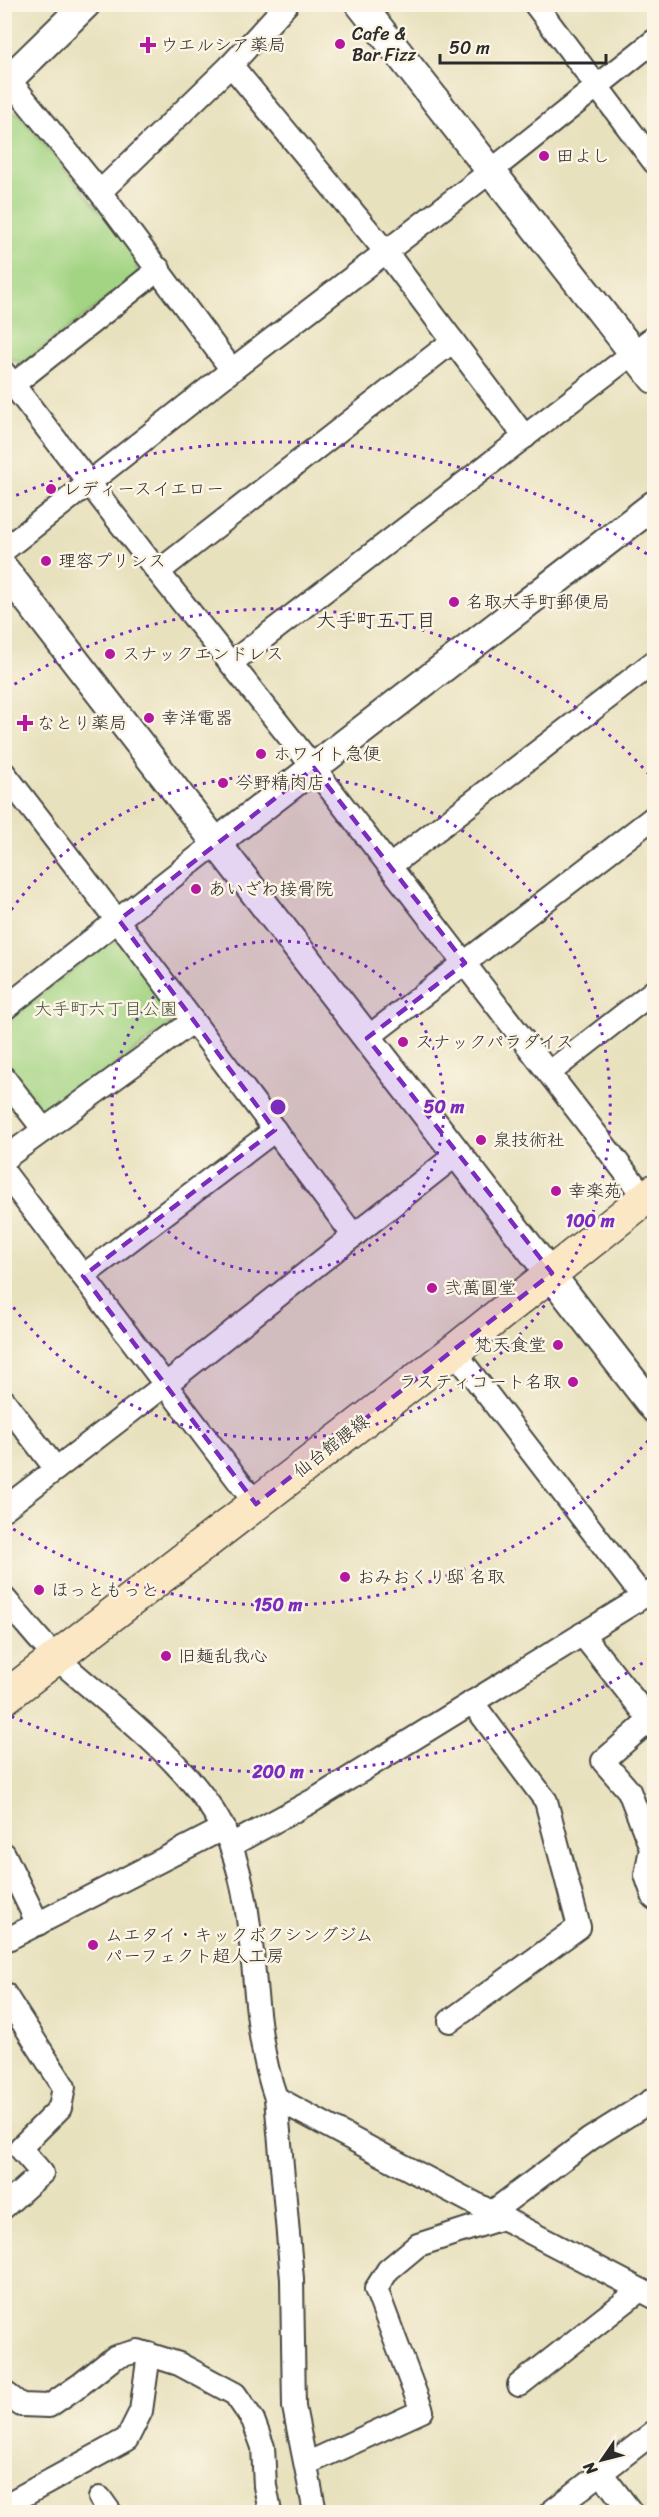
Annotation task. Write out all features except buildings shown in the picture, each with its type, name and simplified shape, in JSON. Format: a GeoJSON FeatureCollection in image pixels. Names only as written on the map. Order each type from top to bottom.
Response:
{"type":"FeatureCollection","features":[{"type":"Feature","properties":{"kind":"main road","name":"仙台館腰線"},"geometry":{"type":"LineString","coordinates":[[4,1698],[454,1351],[650,1194]]}},
{"type":"Feature","properties":{"kind":"street"},"geometry":{"type":"LineString","coordinates":[[86,4],[7,82],[100,192],[232,370]]}},
{"type":"Feature","properties":{"kind":"street"},"geometry":{"type":"LineString","coordinates":[[100,192],[231,64],[287,4]]}},
{"type":"Feature","properties":{"kind":"street"},"geometry":{"type":"LineString","coordinates":[[360,4],[491,171],[645,345],[654,379]]}},
{"type":"Feature","properties":{"kind":"street"},"geometry":{"type":"LineString","coordinates":[[535,4],[654,162]]}},
{"type":"Feature","properties":{"kind":"street"},"geometry":{"type":"LineString","coordinates":[[4,549],[491,171],[654,41]]}},
{"type":"Feature","properties":{"kind":"street"},"geometry":{"type":"LineString","coordinates":[[231,64],[386,252],[525,437]]}},
{"type":"Feature","properties":{"kind":"street"},"geometry":{"type":"LineString","coordinates":[[159,269],[9,379],[158,573],[314,768],[549,1073],[650,1194]]}},
{"type":"Feature","properties":{"kind":"street"},"geometry":{"type":"LineString","coordinates":[[158,573],[453,341]]}},
{"type":"Feature","properties":{"kind":"street"},"geometry":{"type":"LineString","coordinates":[[231,663],[645,345]]}},
{"type":"Feature","properties":{"kind":"street"},"geometry":{"type":"LineString","coordinates":[[4,1009],[654,505]]}},
{"type":"Feature","properties":{"kind":"street"},"geometry":{"type":"LineString","coordinates":[[4,569],[457,1154],[552,1273],[654,1408]]}},
{"type":"Feature","properties":{"kind":"street"},"geometry":{"type":"LineString","coordinates":[[390,866],[654,662]]}},
{"type":"Feature","properties":{"kind":"street"},"geometry":{"type":"LineString","coordinates":[[5,776],[118,920],[354,1236]]}},
{"type":"Feature","properties":{"kind":"street"},"geometry":{"type":"LineString","coordinates":[[368,1038],[654,816]]}},
{"type":"Feature","properties":{"kind":"street"},"geometry":{"type":"LineString","coordinates":[[549,1073],[654,991]]}},
{"type":"Feature","properties":{"kind":"street"},"geometry":{"type":"LineString","coordinates":[[4,1159],[192,1022]]}},
{"type":"Feature","properties":{"kind":"street"},"geometry":{"type":"LineString","coordinates":[[4,1078],[44,1130]]}},
{"type":"Feature","properties":{"kind":"street"},"geometry":{"type":"LineString","coordinates":[[83,1275],[275,1130]]}},
{"type":"Feature","properties":{"kind":"street"},"geometry":{"type":"LineString","coordinates":[[4,1509],[457,1154]]}},
{"type":"Feature","properties":{"kind":"street"},"geometry":{"type":"LineString","coordinates":[[4,1172],[256,1504]]}},
{"type":"Feature","properties":{"kind":"street"},"geometry":{"type":"LineString","coordinates":[[4,1941],[227,1837],[314,1800],[649,1594],[454,1351]]}},
{"type":"Feature","properties":{"kind":"street"},"geometry":{"type":"LineString","coordinates":[[4,1401],[56,1469]]}},
{"type":"Feature","properties":{"kind":"street"},"geometry":{"type":"LineString","coordinates":[[4,1598],[56,1658],[160,1750],[197,1788],[227,1837],[246,1901],[266,2070],[276,2098],[292,2279],[294,2407],[315,2512]]}},
{"type":"Feature","properties":{"kind":"street"},"geometry":{"type":"LineString","coordinates":[[582,1634],[650,1719],[603,1761],[629,1791],[651,1848],[646,1875],[654,1898]]}},
{"type":"Feature","properties":{"kind":"street"},"geometry":{"type":"LineString","coordinates":[[450,2021],[579,1927],[546,1801],[472,1702]]}},
{"type":"Feature","properties":{"kind":"street"},"geometry":{"type":"LineString","coordinates":[[4,1854],[38,1924]]}},
{"type":"Feature","properties":{"kind":"street"},"geometry":{"type":"LineString","coordinates":[[4,1993],[63,2087],[60,2108],[20,2148],[42,2173],[4,2207]]}},
{"type":"Feature","properties":{"kind":"street"},"geometry":{"type":"LineString","coordinates":[[276,2098],[647,2294],[519,2385]]}},
{"type":"Feature","properties":{"kind":"street"},"geometry":{"type":"LineString","coordinates":[[306,2464],[422,2411],[376,2289],[388,2270],[418,2245],[497,2216],[590,2139],[654,2098]]}},
{"type":"Feature","properties":{"kind":"street"},"geometry":{"type":"LineString","coordinates":[[4,2392],[21,2405],[49,2406],[115,2356],[138,2351],[179,2364],[235,2394],[253,2420],[262,2447],[270,2512]]}},
{"type":"Feature","properties":{"kind":"street"},"geometry":{"type":"LineString","coordinates":[[4,2506],[127,2439],[141,2411],[149,2354]]}},
{"type":"Feature","properties":{"kind":"street"},"geometry":{"type":"LineString","coordinates":[[551,2512],[654,2432]]}},
{"type":"Feature","properties":{"kind":"street"},"geometry":{"type":"LineString","coordinates":[[601,2473],[631,2512]]}},
{"type":"Feature","properties":{"kind":"highlighted area"},"geometry":{"type":"Polygon","coordinates":[[[314,768],[465,963],[367,1038],[552,1273],[256,1504],[83,1276],[275,1130],[119,920],[314,768]]]}},
{"type":"Feature","properties":{"kind":"green space"},"geometry":{"type":"Polygon","coordinates":[[[9,111],[19,114],[136,254],[138,275],[23,363],[5,358],[4,116],[9,111]]]}},
{"type":"Feature","properties":{"kind":"green space","name":"大手町六丁目公園"},"geometry":{"type":"Polygon","coordinates":[[[108,941],[123,943],[171,1010],[170,1025],[52,1113],[42,1111],[5,1060],[4,1023],[108,941]]]}},
{"type":"Feature","properties":{"kind":"place","name":"Cafe & Bar Fizz"},"geometry":{"type":"Point","coordinates":[340,44]}},
{"type":"Feature","properties":{"kind":"place","name":"ウエルシア薬局"},"geometry":{"type":"Point","coordinates":[148,45]}},
{"type":"Feature","properties":{"kind":"place","name":"田よし"},"geometry":{"type":"Point","coordinates":[544,156]}},
{"type":"Feature","properties":{"kind":"place","name":"レディースイエロー"},"geometry":{"type":"Point","coordinates":[51,489]}},
{"type":"Feature","properties":{"kind":"place","name":"理容プリンス"},"geometry":{"type":"Point","coordinates":[46,561]}},
{"type":"Feature","properties":{"kind":"place","name":"名取大手町郵便局"},"geometry":{"type":"Point","coordinates":[454,602]}},
{"type":"Feature","properties":{"kind":"place","name":"スナックエンドレス"},"geometry":{"type":"Point","coordinates":[110,654]}},
{"type":"Feature","properties":{"kind":"place","name":"幸洋電器"},"geometry":{"type":"Point","coordinates":[149,718]}},
{"type":"Feature","properties":{"kind":"place","name":"なとり薬局"},"geometry":{"type":"Point","coordinates":[25,723]}},
{"type":"Feature","properties":{"kind":"place","name":"ホワイト急便"},"geometry":{"type":"Point","coordinates":[261,754]}},
{"type":"Feature","properties":{"kind":"place","name":"今野精肉店"},"geometry":{"type":"Point","coordinates":[223,783]}},
{"type":"Feature","properties":{"kind":"place","name":"あいざわ接骨院"},"geometry":{"type":"Point","coordinates":[196,889]}},
{"type":"Feature","properties":{"kind":"place","name":"スナックパラダイス"},"geometry":{"type":"Point","coordinates":[403,1042]}},
{"type":"Feature","properties":{"kind":"place","name":"泉技術社"},"geometry":{"type":"Point","coordinates":[481,1140]}},
{"type":"Feature","properties":{"kind":"place","name":"幸楽苑"},"geometry":{"type":"Point","coordinates":[556,1191]}},
{"type":"Feature","properties":{"kind":"place","name":"弐萬圓堂"},"geometry":{"type":"Point","coordinates":[432,1288]}},
{"type":"Feature","properties":{"kind":"place","name":"梵天食堂"},"geometry":{"type":"Point","coordinates":[558,1345]}},
{"type":"Feature","properties":{"kind":"place","name":"ラスティコート名取"},"geometry":{"type":"Point","coordinates":[573,1382]}},
{"type":"Feature","properties":{"kind":"place","name":"おみおくり邸 名取"},"geometry":{"type":"Point","coordinates":[345,1577]}},
{"type":"Feature","properties":{"kind":"place","name":"ほっともっと"},"geometry":{"type":"Point","coordinates":[39,1590]}},
{"type":"Feature","properties":{"kind":"place","name":"旧麺乱我心"},"geometry":{"type":"Point","coordinates":[166,1656]}},
{"type":"Feature","properties":{"kind":"place","name":"ムエタイ・キックボクシングジム パーフェクト超人工房"},"geometry":{"type":"Point","coordinates":[93,1945]}},
{"type":"Feature","properties":{"kind":"district","name":"大手町五丁目"},"geometry":{"type":"Point","coordinates":[376,620]}}]}
